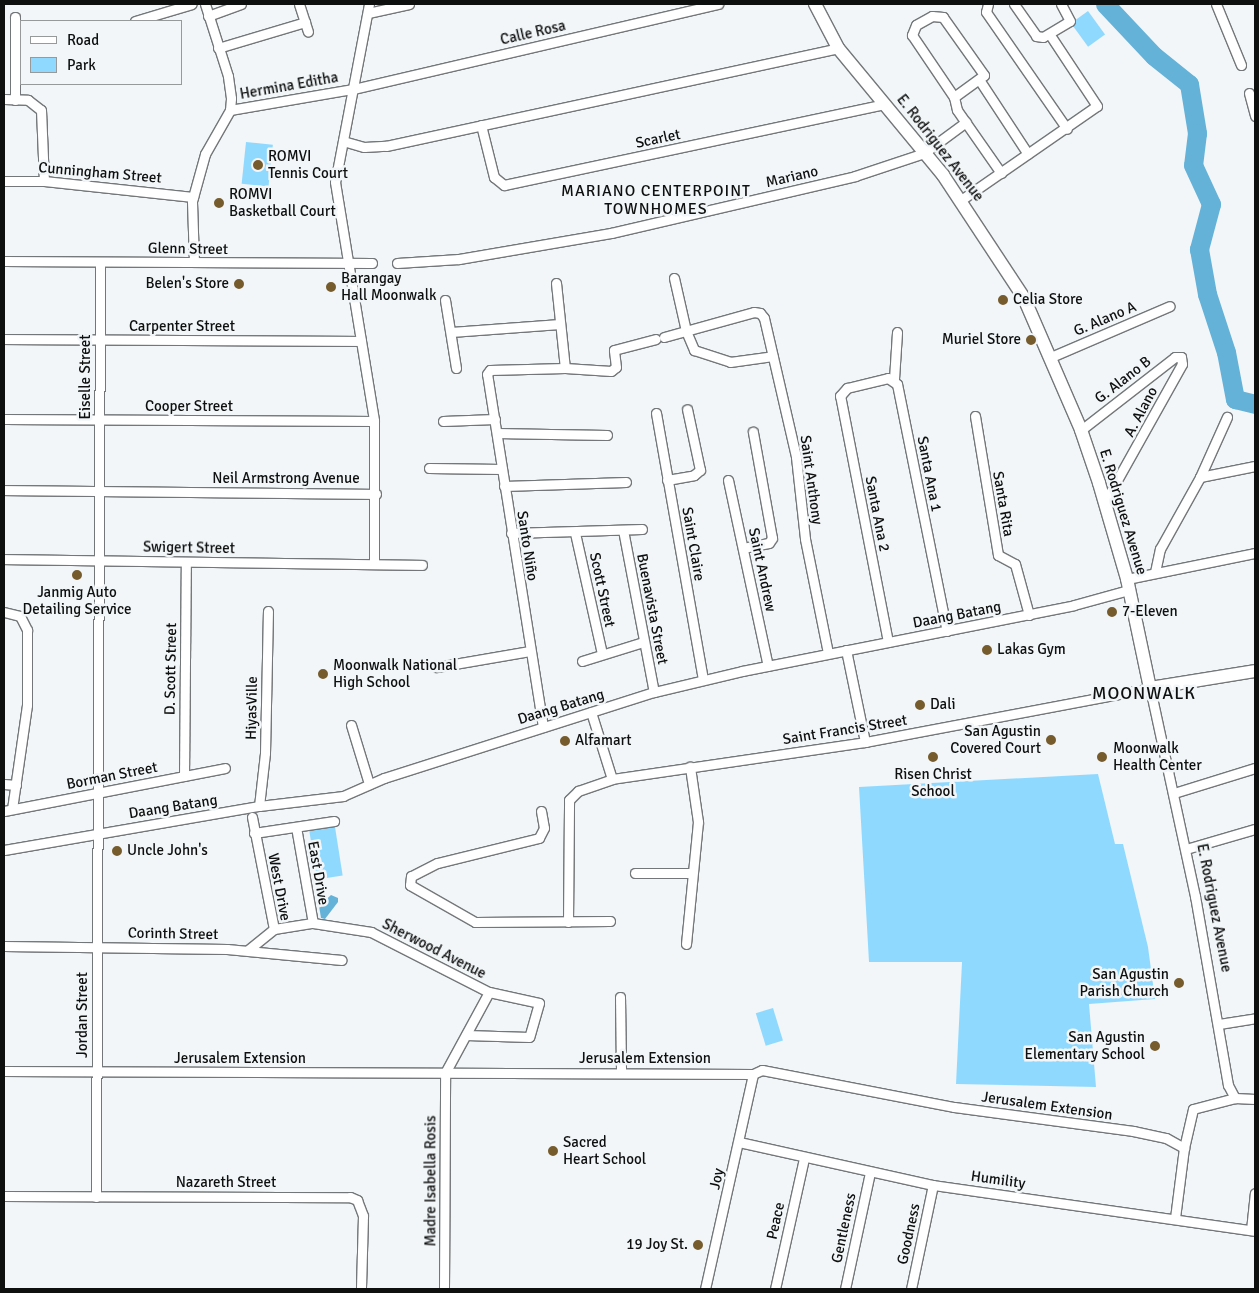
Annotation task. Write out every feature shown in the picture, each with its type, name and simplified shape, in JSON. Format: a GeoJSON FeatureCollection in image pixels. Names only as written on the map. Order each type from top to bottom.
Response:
{"type":"FeatureCollection","features":[{"type":"Feature","properties":{"kind":"main road","name":"E. Rodriguez Avenue"},"geometry":{"type":"LineString","coordinates":[[815,4],[838,48],[961,200],[1020,290],[1051,357],[1081,430],[1106,502],[1128,584],[1150,688]]}},
{"type":"Feature","properties":{"kind":"main road"},"geometry":{"type":"LineString","coordinates":[[1150,688],[1255,671]]}},
{"type":"Feature","properties":{"kind":"street"},"geometry":{"type":"LineString","coordinates":[[138,20],[192,4]]}},
{"type":"Feature","properties":{"kind":"street"},"geometry":{"type":"LineString","coordinates":[[194,262],[193,197],[205,154],[230,110],[228,76],[204,4]]}},
{"type":"Feature","properties":{"kind":"street"},"geometry":{"type":"LineString","coordinates":[[208,16],[241,4]]}},
{"type":"Feature","properties":{"kind":"street"},"geometry":{"type":"LineString","coordinates":[[299,4],[308,32]]}},
{"type":"Feature","properties":{"kind":"street"},"geometry":{"type":"LineString","coordinates":[[369,8],[409,4]]}},
{"type":"Feature","properties":{"kind":"street","name":"Calle Rosa"},"geometry":{"type":"LineString","coordinates":[[353,89],[718,4]]}},
{"type":"Feature","properties":{"kind":"street"},"geometry":{"type":"LineString","coordinates":[[988,4],[986,12],[1067,129]]}},
{"type":"Feature","properties":{"kind":"street"},"geometry":{"type":"LineString","coordinates":[[1014,4],[1036,36],[1050,35],[1070,21],[1060,4]]}},
{"type":"Feature","properties":{"kind":"street"},"geometry":{"type":"LineString","coordinates":[[1216,4],[1241,65]]}},
{"type":"Feature","properties":{"kind":"street","name":"Neil Armstrong Avenue"},"geometry":{"type":"LineString","coordinates":[[4,490],[376,494],[374,421],[335,182],[369,8]]}},
{"type":"Feature","properties":{"kind":"street"},"geometry":{"type":"LineString","coordinates":[[954,98],[980,82],[984,75],[943,17],[932,16],[916,25],[912,35],[954,98],[957,110],[1001,173]]}},
{"type":"Feature","properties":{"kind":"street"},"geometry":{"type":"LineString","coordinates":[[15,18],[15,100]]}},
{"type":"Feature","properties":{"kind":"street"},"geometry":{"type":"LineString","coordinates":[[218,48],[305,22]]}},
{"type":"Feature","properties":{"kind":"street"},"geometry":{"type":"LineString","coordinates":[[961,200],[1067,129],[1097,106],[1050,35]]}},
{"type":"Feature","properties":{"kind":"street"},"geometry":{"type":"LineString","coordinates":[[343,141],[364,147],[386,146],[838,48]]}},
{"type":"Feature","properties":{"kind":"street"},"geometry":{"type":"LineString","coordinates":[[980,82],[1028,154]]}},
{"type":"Feature","properties":{"kind":"street","name":"Hermina Editha"},"geometry":{"type":"LineString","coordinates":[[230,110],[353,89]]}},
{"type":"Feature","properties":{"kind":"street"},"geometry":{"type":"LineString","coordinates":[[1249,93],[1255,114]]}},
{"type":"Feature","properties":{"kind":"street"},"geometry":{"type":"LineString","coordinates":[[4,99],[36,104],[41,110],[44,181]]}},
{"type":"Feature","properties":{"kind":"street","name":"Scarlet"},"geometry":{"type":"LineString","coordinates":[[481,125],[494,177],[504,185],[884,104]]}},
{"type":"Feature","properties":{"kind":"street","name":"Mariano"},"geometry":{"type":"LineString","coordinates":[[398,263],[458,259],[611,233],[855,176],[924,153],[966,122]]}},
{"type":"Feature","properties":{"kind":"street","name":"Cunningham Street"},"geometry":{"type":"LineString","coordinates":[[4,181],[44,181],[193,197]]}},
{"type":"Feature","properties":{"kind":"street","name":"Glenn Street"},"geometry":{"type":"LineString","coordinates":[[4,261],[372,264]]}},
{"type":"Feature","properties":{"kind":"street","name":"Eiselle Street"},"geometry":{"type":"LineString","coordinates":[[100,262],[100,492]]}},
{"type":"Feature","properties":{"kind":"street"},"geometry":{"type":"LineString","coordinates":[[674,278],[686,331],[694,350],[708,356],[738,362],[773,356]]}},
{"type":"Feature","properties":{"kind":"street"},"geometry":{"type":"LineString","coordinates":[[556,283],[565,368],[614,371],[617,364],[614,350],[686,331]]}},
{"type":"Feature","properties":{"kind":"street"},"geometry":{"type":"LineString","coordinates":[[445,300],[456,368]]}},
{"type":"Feature","properties":{"kind":"street","name":"G. Alano A"},"geometry":{"type":"LineString","coordinates":[[1051,357],[1170,306]]}},
{"type":"Feature","properties":{"kind":"street","name":"Saint Anthony"},"geometry":{"type":"LineString","coordinates":[[686,331],[760,313],[773,356],[796,457],[805,539],[828,653]]}},
{"type":"Feature","properties":{"kind":"street"},"geometry":{"type":"LineString","coordinates":[[451,332],[560,324]]}},
{"type":"Feature","properties":{"kind":"street","name":"Santa Ana 1"},"geometry":{"type":"LineString","coordinates":[[897,332],[894,379],[947,631]]}},
{"type":"Feature","properties":{"kind":"street","name":"Carpenter Street"},"geometry":{"type":"LineString","coordinates":[[4,339],[361,342]]}},
{"type":"Feature","properties":{"kind":"street","name":"G. Alano B"},"geometry":{"type":"LineString","coordinates":[[1081,430],[1175,357],[1182,359]]}},
{"type":"Feature","properties":{"kind":"street","name":"A. Alano"},"geometry":{"type":"LineString","coordinates":[[1106,502],[1155,416],[1182,364],[1182,359]]}},
{"type":"Feature","properties":{"kind":"street","name":"Santo Niño"},"geometry":{"type":"LineString","coordinates":[[543,727],[487,374],[490,370],[565,368]]}},
{"type":"Feature","properties":{"kind":"street","name":"Santa Ana 2"},"geometry":{"type":"LineString","coordinates":[[888,642],[841,392],[888,378],[894,379]]}},
{"type":"Feature","properties":{"kind":"street"},"geometry":{"type":"LineString","coordinates":[[667,480],[694,475],[700,470],[687,409]]}},
{"type":"Feature","properties":{"kind":"street","name":"Saint Claire"},"geometry":{"type":"LineString","coordinates":[[656,413],[703,680]]}},
{"type":"Feature","properties":{"kind":"street","name":"Santa Rita"},"geometry":{"type":"LineString","coordinates":[[975,416],[998,556],[1015,564],[1029,615]]}},
{"type":"Feature","properties":{"kind":"street"},"geometry":{"type":"LineString","coordinates":[[1155,572],[1160,549],[1200,477],[1227,417]]}},
{"type":"Feature","properties":{"kind":"street","name":"Cooper Street"},"geometry":{"type":"LineString","coordinates":[[4,419],[374,421]]}},
{"type":"Feature","properties":{"kind":"street"},"geometry":{"type":"LineString","coordinates":[[443,421],[495,419]]}},
{"type":"Feature","properties":{"kind":"street"},"geometry":{"type":"LineString","coordinates":[[497,432],[606,435]]}},
{"type":"Feature","properties":{"kind":"street"},"geometry":{"type":"LineString","coordinates":[[743,548],[769,543],[772,537],[753,432]]}},
{"type":"Feature","properties":{"kind":"street"},"geometry":{"type":"LineString","coordinates":[[1200,477],[1255,466]]}},
{"type":"Feature","properties":{"kind":"street"},"geometry":{"type":"LineString","coordinates":[[429,468],[502,469]]}},
{"type":"Feature","properties":{"kind":"street","name":"Saint Andrew"},"geometry":{"type":"LineString","coordinates":[[728,480],[768,666]]}},
{"type":"Feature","properties":{"kind":"street"},"geometry":{"type":"LineString","coordinates":[[504,486],[626,482]]}},
{"type":"Feature","properties":{"kind":"street"},"geometry":{"type":"LineString","coordinates":[[98,833],[100,492]]}},
{"type":"Feature","properties":{"kind":"street"},"geometry":{"type":"LineString","coordinates":[[374,562],[376,494]]}},
{"type":"Feature","properties":{"kind":"street"},"geometry":{"type":"LineString","coordinates":[[511,533],[575,533],[642,529]]}},
{"type":"Feature","properties":{"kind":"street","name":"Buenavista Street"},"geometry":{"type":"LineString","coordinates":[[623,530],[654,692]]}},
{"type":"Feature","properties":{"kind":"street","name":"Scott Street"},"geometry":{"type":"LineString","coordinates":[[575,533],[602,654]]}},
{"type":"Feature","properties":{"kind":"street","name":"Daang Batang"},"geometry":{"type":"LineString","coordinates":[[4,850],[259,806],[343,796],[370,784],[654,692],[828,653],[1029,615],[1128,584],[1155,572],[1255,553]]}},
{"type":"Feature","properties":{"kind":"street","name":"Swigert Street"},"geometry":{"type":"LineString","coordinates":[[4,559],[186,562],[374,562],[422,565]]}},
{"type":"Feature","properties":{"kind":"street","name":"D. Scott Street"},"geometry":{"type":"LineString","coordinates":[[184,776],[186,562]]}},
{"type":"Feature","properties":{"kind":"street","name":"HiyasVille"},"geometry":{"type":"LineString","coordinates":[[259,806],[265,752],[268,610]]}},
{"type":"Feature","properties":{"kind":"street"},"geometry":{"type":"LineString","coordinates":[[4,612],[16,613],[23,619],[27,630],[27,705],[16,785],[8,810]]}},
{"type":"Feature","properties":{"kind":"street"},"geometry":{"type":"LineString","coordinates":[[582,661],[644,642]]}},
{"type":"Feature","properties":{"kind":"street"},"geometry":{"type":"LineString","coordinates":[[846,650],[865,742]]}},
{"type":"Feature","properties":{"kind":"street"},"geometry":{"type":"LineString","coordinates":[[437,667],[530,651]]}},
{"type":"Feature","properties":{"kind":"street","name":"Saint Francis Street"},"geometry":{"type":"LineString","coordinates":[[568,922],[570,796],[612,779],[865,742],[1150,688]]}},
{"type":"Feature","properties":{"kind":"street","name":"E. Rodriguez Avenue"},"geometry":{"type":"LineString","coordinates":[[1150,688],[1186,849],[1219,1024],[1228,1085],[1235,1098]]}},
{"type":"Feature","properties":{"kind":"street"},"geometry":{"type":"LineString","coordinates":[[590,712],[612,779]]}},
{"type":"Feature","properties":{"kind":"street"},"geometry":{"type":"LineString","coordinates":[[351,725],[370,784]]}},
{"type":"Feature","properties":{"kind":"street"},"geometry":{"type":"LineString","coordinates":[[686,944],[698,822],[690,767]]}},
{"type":"Feature","properties":{"kind":"street","name":"Borman Street"},"geometry":{"type":"LineString","coordinates":[[8,810],[225,768]]}},
{"type":"Feature","properties":{"kind":"street"},"geometry":{"type":"LineString","coordinates":[[1174,793],[1255,768]]}},
{"type":"Feature","properties":{"kind":"street"},"geometry":{"type":"LineString","coordinates":[[4,784],[16,785]]}},
{"type":"Feature","properties":{"kind":"street"},"geometry":{"type":"LineString","coordinates":[[541,811],[544,828],[539,838],[437,863],[414,874],[409,882],[412,888],[475,922],[610,921]]}},
{"type":"Feature","properties":{"kind":"street","name":"West Drive"},"geometry":{"type":"LineString","coordinates":[[248,950],[274,929],[252,816]]}},
{"type":"Feature","properties":{"kind":"street"},"geometry":{"type":"LineString","coordinates":[[254,833],[334,821]]}},
{"type":"Feature","properties":{"kind":"street","name":"East Drive"},"geometry":{"type":"LineString","coordinates":[[296,827],[313,923]]}},
{"type":"Feature","properties":{"kind":"street"},"geometry":{"type":"LineString","coordinates":[[1186,849],[1255,829]]}},
{"type":"Feature","properties":{"kind":"street","name":"Jordan Street"},"geometry":{"type":"LineString","coordinates":[[96,1197],[98,833]]}},
{"type":"Feature","properties":{"kind":"street"},"geometry":{"type":"LineString","coordinates":[[636,873],[692,873]]}},
{"type":"Feature","properties":{"kind":"street","name":"Sherwood Avenue"},"geometry":{"type":"LineString","coordinates":[[274,929],[313,923],[371,932],[489,992],[466,1029],[466,1035],[445,1073]]}},
{"type":"Feature","properties":{"kind":"street","name":"Corinth Street"},"geometry":{"type":"LineString","coordinates":[[4,946],[97,946],[248,950],[341,960]]}},
{"type":"Feature","properties":{"kind":"street"},"geometry":{"type":"LineString","coordinates":[[466,1035],[523,1039],[531,1036],[539,1003],[489,992]]}},
{"type":"Feature","properties":{"kind":"street"},"geometry":{"type":"LineString","coordinates":[[620,997],[621,1073]]}},
{"type":"Feature","properties":{"kind":"street"},"geometry":{"type":"LineString","coordinates":[[1219,1024],[1255,1018]]}},
{"type":"Feature","properties":{"kind":"street","name":"Jerusalem Extension"},"geometry":{"type":"LineString","coordinates":[[4,1071],[753,1074],[766,1071],[954,1107],[1133,1131],[1166,1138],[1184,1148]]}},
{"type":"Feature","properties":{"kind":"street","name":"Madre Isabella Rosis"},"geometry":{"type":"LineString","coordinates":[[444,1289],[445,1073]]}},
{"type":"Feature","properties":{"kind":"street","name":"Joy"},"geometry":{"type":"LineString","coordinates":[[705,1289],[753,1074]]}},
{"type":"Feature","properties":{"kind":"street"},"geometry":{"type":"LineString","coordinates":[[1176,1218],[1184,1148],[1192,1109],[1235,1098],[1255,1099]]}},
{"type":"Feature","properties":{"kind":"street","name":"Humility"},"geometry":{"type":"LineString","coordinates":[[739,1142],[804,1158],[933,1185],[1253,1230]]}},
{"type":"Feature","properties":{"kind":"street","name":"Peace"},"geometry":{"type":"LineString","coordinates":[[775,1289],[804,1158]]}},
{"type":"Feature","properties":{"kind":"street","name":"Gentleness"},"geometry":{"type":"LineString","coordinates":[[845,1289],[870,1172]]}},
{"type":"Feature","properties":{"kind":"street","name":"Goodness"},"geometry":{"type":"LineString","coordinates":[[911,1289],[933,1185]]}},
{"type":"Feature","properties":{"kind":"street"},"geometry":{"type":"LineString","coordinates":[[1253,1230],[1255,1193]]}},
{"type":"Feature","properties":{"kind":"street","name":"Nazareth Street"},"geometry":{"type":"LineString","coordinates":[[4,1196],[350,1197],[357,1200],[364,1216],[361,1289]]}},
{"type":"Feature","properties":{"kind":"green space"},"geometry":{"type":"Polygon","coordinates":[[[1088,11],[1105,34],[1088,47],[1071,23],[1088,11]]]}},
{"type":"Feature","properties":{"kind":"green space","name":"ROMVI Tennis Court"},"geometry":{"type":"Polygon","coordinates":[[[246,142],[273,145],[268,187],[242,184],[246,142]]]}},
{"type":"Feature","properties":{"kind":"green space"},"geometry":{"type":"Polygon","coordinates":[[[1098,774],[1115,844],[1123,844],[1148,947],[1155,999],[1089,1004],[1096,1087],[956,1084],[962,962],[869,962],[859,787],[1098,774]]]}},
{"type":"Feature","properties":{"kind":"green space"},"geometry":{"type":"Polygon","coordinates":[[[335,827],[343,875],[317,879],[309,831],[335,827]]]}},
{"type":"Feature","properties":{"kind":"green space"},"geometry":{"type":"Polygon","coordinates":[[[773,1008],[783,1041],[766,1046],[756,1013],[773,1008]]]}},
{"type":"Feature","properties":{"kind":"shaded area"},"geometry":{"type":"Polygon","coordinates":[[[331,895],[338,898],[338,902],[325,919],[321,918],[319,906],[331,895]]]}},
{"type":"Feature","properties":{"kind":"waterway"},"geometry":{"type":"LineString","coordinates":[[1105,4],[1154,56],[1189,84],[1197,133],[1193,165],[1211,204],[1199,249],[1207,294],[1226,352],[1235,399],[1255,404]]}},
{"type":"Feature","properties":{"kind":"place","name":"ROMVI Tennis Court"},"geometry":{"type":"Point","coordinates":[258,165]}},
{"type":"Feature","properties":{"kind":"place","name":"ROMVI Basketball Court"},"geometry":{"type":"Point","coordinates":[219,203]}},
{"type":"Feature","properties":{"kind":"place","name":"Belen's Store"},"geometry":{"type":"Point","coordinates":[239,284]}},
{"type":"Feature","properties":{"kind":"place","name":"Barangay Hall Moonwalk"},"geometry":{"type":"Point","coordinates":[331,287]}},
{"type":"Feature","properties":{"kind":"place","name":"Celia Store"},"geometry":{"type":"Point","coordinates":[1003,300]}},
{"type":"Feature","properties":{"kind":"place","name":"Muriel Store"},"geometry":{"type":"Point","coordinates":[1031,340]}},
{"type":"Feature","properties":{"kind":"place","name":"Janmig Auto Detailing Service"},"geometry":{"type":"Point","coordinates":[77,575]}},
{"type":"Feature","properties":{"kind":"place","name":"7-Eleven"},"geometry":{"type":"Point","coordinates":[1112,612]}},
{"type":"Feature","properties":{"kind":"place","name":"Lakas Gym"},"geometry":{"type":"Point","coordinates":[987,650]}},
{"type":"Feature","properties":{"kind":"place","name":"Moonwalk National High School"},"geometry":{"type":"Point","coordinates":[323,674]}},
{"type":"Feature","properties":{"kind":"place","name":"Dali"},"geometry":{"type":"Point","coordinates":[920,705]}},
{"type":"Feature","properties":{"kind":"place","name":"San Agustin Covered Court"},"geometry":{"type":"Point","coordinates":[1051,740]}},
{"type":"Feature","properties":{"kind":"place","name":"Alfamart"},"geometry":{"type":"Point","coordinates":[565,741]}},
{"type":"Feature","properties":{"kind":"place","name":"Risen Christ School"},"geometry":{"type":"Point","coordinates":[933,757]}},
{"type":"Feature","properties":{"kind":"place","name":"Moonwalk Health Center"},"geometry":{"type":"Point","coordinates":[1102,757]}},
{"type":"Feature","properties":{"kind":"place","name":"Uncle John's"},"geometry":{"type":"Point","coordinates":[117,851]}},
{"type":"Feature","properties":{"kind":"place","name":"San Agustin Parish Church"},"geometry":{"type":"Point","coordinates":[1179,983]}},
{"type":"Feature","properties":{"kind":"place","name":"San Agustin Elementary School"},"geometry":{"type":"Point","coordinates":[1155,1046]}},
{"type":"Feature","properties":{"kind":"place","name":"Sacred Heart School"},"geometry":{"type":"Point","coordinates":[553,1151]}},
{"type":"Feature","properties":{"kind":"place","name":"19 Joy St."},"geometry":{"type":"Point","coordinates":[698,1245]}},
{"type":"Feature","properties":{"kind":"district","name":"MARIANO CENTERPOINT TOWNHOMES"},"geometry":{"type":"Point","coordinates":[656,200]}},
{"type":"Feature","properties":{"kind":"district","name":"MOONWALK"},"geometry":{"type":"Point","coordinates":[1144,693]}}]}
